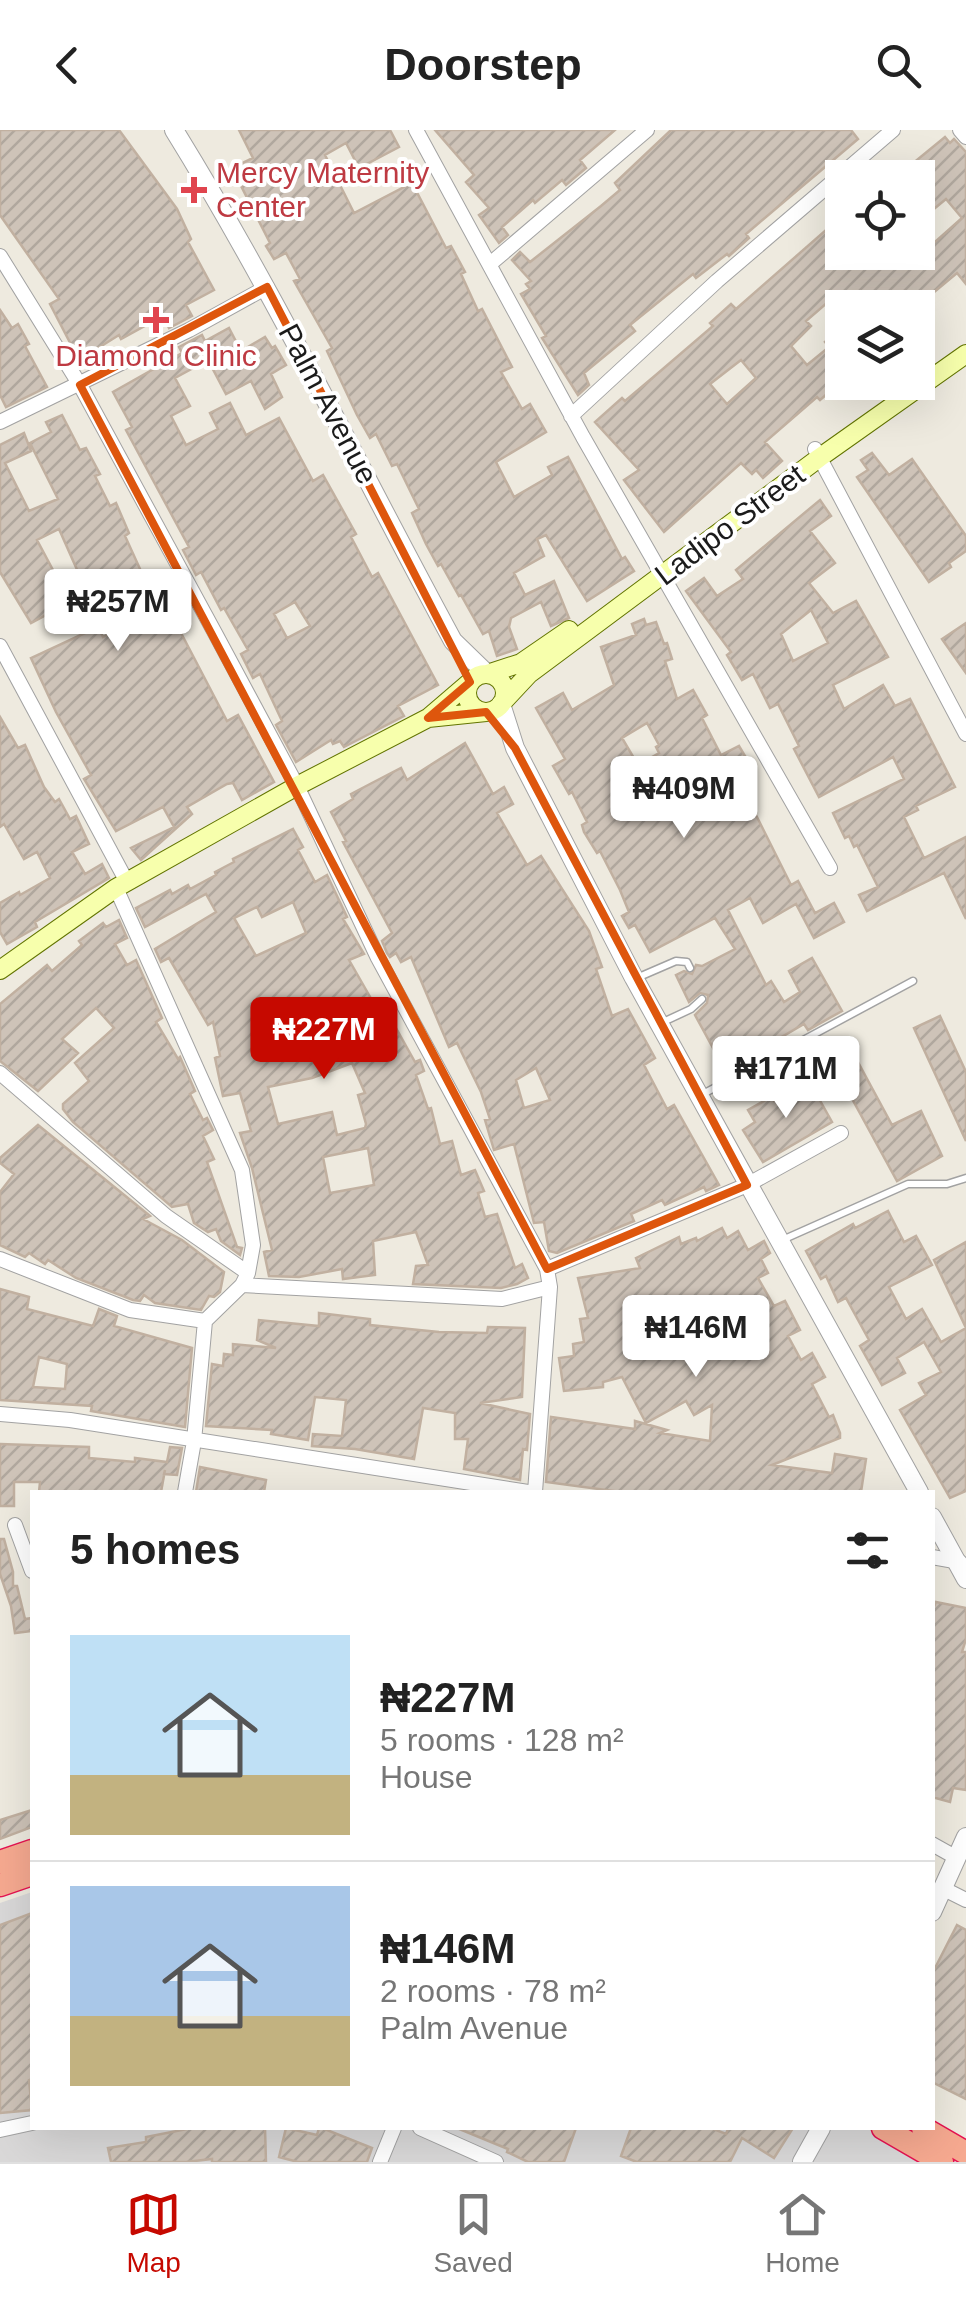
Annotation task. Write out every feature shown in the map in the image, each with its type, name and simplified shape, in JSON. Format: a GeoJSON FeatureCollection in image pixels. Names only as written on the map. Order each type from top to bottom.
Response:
{"type":"FeatureCollection","features":[{"type":"Feature","properties":{"kind":"highway"},"geometry":{"type":"LineString","coordinates":[[0,1862],[30,1852]]}},
{"type":"Feature","properties":{"kind":"highway"},"geometry":{"type":"LineString","coordinates":[[0,1885],[30,1875]]}},
{"type":"Feature","properties":{"kind":"highway"},"geometry":{"type":"LineString","coordinates":[[887,2130],[942,2162]]}},
{"type":"Feature","properties":{"kind":"highway"},"geometry":{"type":"LineString","coordinates":[[927,2130],[966,2152]]}},
{"type":"Feature","properties":{"kind":"main road","name":"Ladipo Street"},"geometry":{"type":"LineString","coordinates":[[935,366],[965,347]]}},
{"type":"Feature","properties":{"kind":"main road","name":"Ladipo Street"},"geometry":{"type":"LineString","coordinates":[[817,453],[965,347]]}},
{"type":"Feature","properties":{"kind":"main road","name":"Ladipo Street"},"geometry":{"type":"LineString","coordinates":[[428,718],[494,708],[529,674],[885,400]]}},
{"type":"Feature","properties":{"kind":"main road","name":"Ladipo Street"},"geometry":{"type":"LineString","coordinates":[[0,970],[122,885],[296,786],[428,718],[478,678],[521,663],[660,572]]}},
{"type":"Feature","properties":{"kind":"main road"},"geometry":{"type":"LineString","coordinates":[[478,678],[501,682],[504,693],[494,708],[471,704],[467,694],[478,678]]}},
{"type":"Feature","properties":{"kind":"street","name":"Palm Avenue"},"geometry":{"type":"LineString","coordinates":[[174,130],[220,202],[453,640],[478,678]]}},
{"type":"Feature","properties":{"kind":"street"},"geometry":{"type":"LineString","coordinates":[[416,130],[572,416],[830,868]]}},
{"type":"Feature","properties":{"kind":"street"},"geometry":{"type":"LineString","coordinates":[[490,264],[647,130]]}},
{"type":"Feature","properties":{"kind":"street"},"geometry":{"type":"LineString","coordinates":[[572,416],[893,130]]}},
{"type":"Feature","properties":{"kind":"street"},"geometry":{"type":"LineString","coordinates":[[960,130],[966,137]]}},
{"type":"Feature","properties":{"kind":"street"},"geometry":{"type":"LineString","coordinates":[[0,256],[80,385],[296,786],[378,958],[546,1268],[550,1287],[532,1490]]}},
{"type":"Feature","properties":{"kind":"street"},"geometry":{"type":"LineString","coordinates":[[0,422],[80,385],[267,287]]}},
{"type":"Feature","properties":{"kind":"street"},"geometry":{"type":"LineString","coordinates":[[817,453],[966,734]]}},
{"type":"Feature","properties":{"kind":"street"},"geometry":{"type":"LineString","coordinates":[[0,646],[122,885],[242,1170],[253,1245],[245,1279],[205,1322],[185,1490]]}},
{"type":"Feature","properties":{"kind":"street"},"geometry":{"type":"LineString","coordinates":[[494,708],[634,978],[918,1490]]}},
{"type":"Feature","properties":{"kind":"street"},"geometry":{"type":"LineString","coordinates":[[0,1073],[245,1279],[502,1298],[550,1287]]}},
{"type":"Feature","properties":{"kind":"street"},"geometry":{"type":"LineString","coordinates":[[546,1268],[747,1185],[841,1133]]}},
{"type":"Feature","properties":{"kind":"street"},"geometry":{"type":"LineString","coordinates":[[0,1259],[130,1310],[205,1322]]}},
{"type":"Feature","properties":{"kind":"street"},"geometry":{"type":"LineString","coordinates":[[0,1414],[70,1420],[519,1490]]}},
{"type":"Feature","properties":{"kind":"street"},"geometry":{"type":"LineString","coordinates":[[935,1522],[962,1562],[966,1579]]}},
{"type":"Feature","properties":{"kind":"street"},"geometry":{"type":"LineString","coordinates":[[15,1525],[30,1566]]}},
{"type":"Feature","properties":{"kind":"street"},"geometry":{"type":"LineString","coordinates":[[935,1558],[962,1562]]}},
{"type":"Feature","properties":{"kind":"street"},"geometry":{"type":"LineString","coordinates":[[935,1906],[966,1837]]}},
{"type":"Feature","properties":{"kind":"street"},"geometry":{"type":"LineString","coordinates":[[935,1846],[957,1858]]}},
{"type":"Feature","properties":{"kind":"street"},"geometry":{"type":"LineString","coordinates":[[944,1889],[966,1900]]}},
{"type":"Feature","properties":{"kind":"street"},"geometry":{"type":"LineString","coordinates":[[0,2130],[30,2123]]}},
{"type":"Feature","properties":{"kind":"street"},"geometry":{"type":"LineString","coordinates":[[380,2162],[393,2130]]}},
{"type":"Feature","properties":{"kind":"street"},"geometry":{"type":"LineString","coordinates":[[424,2130],[496,2162]]}},
{"type":"Feature","properties":{"kind":"street"},"geometry":{"type":"LineString","coordinates":[[802,2162],[820,2130]]}},
{"type":"Feature","properties":{"kind":"lane"},"geometry":{"type":"LineString","coordinates":[[634,978],[676,960],[687,962],[690,968]]}},
{"type":"Feature","properties":{"kind":"lane"},"geometry":{"type":"LineString","coordinates":[[700,1096],[913,981]]}},
{"type":"Feature","properties":{"kind":"lane"},"geometry":{"type":"LineString","coordinates":[[660,1024],[702,999]]}},
{"type":"Feature","properties":{"kind":"lane"},"geometry":{"type":"LineString","coordinates":[[780,1240],[908,1184],[946,1184],[966,1178]]}},
{"type":"Feature","properties":{"kind":"highlighted area"},"geometry":{"type":"Polygon","coordinates":[[[267,287],[470,682],[428,718],[486,712],[515,748],[747,1185],[547,1269],[80,385],[267,287]]]}},
{"type":"Feature","properties":{"kind":"shaded area"},"geometry":{"type":"Polygon","coordinates":[[[30,1893],[30,2130],[880,2130],[933,2162],[0,2162],[0,1903],[30,1893]]]}},
{"type":"Feature","properties":{"kind":"building"},"geometry":{"type":"Polygon","coordinates":[[[0,130],[119,130],[177,209],[191,239],[188,242],[214,290],[186,305],[192,316],[169,328],[163,316],[121,339],[119,335],[79,360],[50,304],[59,299],[0,215],[0,130]]]}},
{"type":"Feature","properties":{"kind":"building"},"geometry":{"type":"Polygon","coordinates":[[[239,130],[390,130],[399,147],[359,168],[346,143],[325,155],[354,213],[412,183],[446,248],[451,246],[478,311],[482,309],[512,367],[501,372],[522,409],[530,404],[546,432],[496,462],[514,497],[552,475],[548,467],[568,457],[622,559],[625,557],[634,571],[587,601],[546,535],[537,539],[544,556],[514,573],[525,595],[554,581],[569,618],[551,626],[541,602],[511,618],[509,627],[517,649],[497,656],[489,631],[483,634],[426,544],[412,513],[419,509],[397,464],[392,466],[376,434],[370,438],[357,415],[327,351],[332,348],[294,281],[300,279],[286,253],[274,259],[266,246],[270,243],[232,168],[253,158],[239,130]]]}},
{"type":"Feature","properties":{"kind":"building"},"geometry":{"type":"Polygon","coordinates":[[[435,130],[615,130],[580,160],[586,168],[566,185],[562,180],[535,203],[533,200],[502,227],[508,235],[499,243],[479,215],[489,208],[466,182],[474,175],[435,130]]]}},
{"type":"Feature","properties":{"kind":"building"},"geometry":{"type":"Polygon","coordinates":[[[671,130],[851,130],[858,139],[833,160],[825,160],[825,167],[746,234],[749,238],[729,256],[696,278],[693,274],[630,325],[635,331],[584,373],[589,385],[578,395],[542,338],[546,336],[521,294],[530,289],[526,284],[531,281],[512,260],[520,252],[530,262],[620,190],[615,183],[671,130]]]}},
{"type":"Feature","properties":{"kind":"building"},"geometry":{"type":"Polygon","coordinates":[[[945,137],[950,143],[954,139],[966,152],[966,284],[957,273],[935,291],[825,290],[825,305],[806,321],[811,326],[791,346],[807,365],[825,350],[825,396],[820,400],[817,397],[765,442],[782,461],[763,478],[741,463],[664,532],[624,480],[639,470],[595,422],[713,326],[710,323],[731,304],[736,309],[825,231],[825,270],[935,270],[935,242],[962,218],[946,199],[935,208],[935,160],[917,160],[945,137]],[[741,360],[710,384],[727,404],[756,378],[741,360]]]}},
{"type":"Feature","properties":{"kind":"building"},"geometry":{"type":"Polygon","coordinates":[[[0,310],[12,328],[18,324],[47,387],[6,407],[0,395],[0,310]]]}},
{"type":"Feature","properties":{"kind":"building"},"geometry":{"type":"Polygon","coordinates":[[[229,328],[241,351],[265,337],[286,365],[271,374],[282,397],[265,409],[251,381],[226,394],[208,360],[175,378],[190,406],[171,416],[186,445],[218,429],[210,413],[230,403],[246,435],[279,418],[313,481],[323,475],[356,534],[351,537],[372,577],[378,573],[438,685],[398,706],[404,716],[344,747],[340,741],[333,744],[331,740],[296,762],[276,725],[282,721],[260,674],[253,678],[241,654],[248,650],[201,572],[196,575],[183,550],[189,547],[126,430],[132,427],[113,392],[182,353],[179,347],[202,335],[205,341],[229,328]],[[295,602],[274,614],[287,638],[310,626],[295,602]]]}},
{"type":"Feature","properties":{"kind":"building"},"geometry":{"type":"Polygon","coordinates":[[[62,415],[80,450],[86,448],[100,474],[95,476],[110,506],[116,503],[129,533],[125,536],[145,580],[148,578],[180,631],[227,721],[238,715],[274,782],[242,800],[233,783],[227,784],[187,807],[192,814],[141,860],[131,848],[174,827],[163,807],[116,831],[84,779],[91,775],[31,658],[98,627],[103,637],[129,623],[114,598],[94,608],[59,529],[37,540],[70,602],[31,623],[0,572],[0,445],[24,433],[31,451],[5,463],[29,511],[58,499],[30,443],[51,432],[46,422],[62,415]]]}},
{"type":"Feature","properties":{"kind":"building"},"geometry":{"type":"Polygon","coordinates":[[[872,453],[889,475],[912,459],[966,536],[966,551],[929,582],[857,477],[868,470],[861,460],[872,453]]]}},
{"type":"Feature","properties":{"kind":"building"},"geometry":{"type":"Polygon","coordinates":[[[820,500],[831,516],[810,531],[835,563],[809,583],[833,613],[856,601],[888,657],[833,685],[844,709],[883,685],[895,706],[910,699],[955,787],[916,806],[918,810],[904,817],[924,858],[966,837],[966,919],[944,873],[867,911],[859,895],[878,887],[857,845],[854,847],[849,836],[845,838],[833,813],[904,779],[893,757],[819,797],[794,749],[799,746],[778,704],[770,708],[753,674],[742,680],[727,655],[731,652],[686,591],[704,578],[717,596],[743,579],[736,570],[820,500]],[[811,610],[781,634],[793,661],[828,643],[811,610]]]}},
{"type":"Feature","properties":{"kind":"building"},"geometry":{"type":"Polygon","coordinates":[[[644,619],[646,625],[656,622],[672,659],[665,661],[677,699],[693,690],[721,755],[739,746],[745,756],[727,766],[791,885],[798,881],[815,913],[834,903],[844,922],[814,938],[796,904],[763,923],[750,898],[728,910],[766,985],[771,981],[784,1002],[800,992],[789,971],[812,958],[842,1011],[808,1030],[804,1024],[725,1070],[695,1015],[707,1003],[708,995],[700,993],[689,1002],[676,975],[684,971],[692,974],[696,965],[702,966],[735,949],[715,918],[650,952],[635,925],[629,928],[622,916],[629,912],[620,890],[600,851],[597,853],[584,832],[582,825],[587,822],[572,792],[569,794],[553,766],[565,759],[536,708],[563,693],[572,710],[614,685],[601,647],[636,635],[632,624],[644,619]],[[647,723],[622,738],[638,765],[659,753],[647,723]]]}},
{"type":"Feature","properties":{"kind":"building"},"geometry":{"type":"Polygon","coordinates":[[[966,623],[966,673],[942,639],[966,623]]]}},
{"type":"Feature","properties":{"kind":"building"},"geometry":{"type":"Polygon","coordinates":[[[0,717],[18,748],[25,745],[55,802],[59,799],[70,819],[76,816],[89,844],[72,852],[85,874],[102,864],[109,878],[35,922],[37,927],[7,944],[0,932],[0,903],[50,878],[37,852],[24,859],[4,824],[0,827],[0,717]]]}},
{"type":"Feature","properties":{"kind":"building"},"geometry":{"type":"Polygon","coordinates":[[[465,743],[493,794],[504,787],[513,804],[497,813],[527,865],[541,856],[589,931],[602,967],[596,969],[612,1016],[628,1009],[655,1058],[644,1065],[667,1109],[674,1105],[719,1185],[706,1191],[704,1187],[665,1205],[662,1200],[631,1214],[634,1221],[557,1253],[549,1251],[544,1222],[534,1223],[514,1144],[494,1150],[481,1092],[457,1043],[449,1047],[411,957],[401,962],[396,953],[390,957],[387,953],[382,941],[392,933],[331,812],[353,799],[351,794],[401,768],[407,780],[465,743]],[[536,1068],[516,1080],[524,1108],[550,1100],[536,1068]]]}},
{"type":"Feature","properties":{"kind":"building"},"geometry":{"type":"Polygon","coordinates":[[[293,829],[303,847],[298,850],[315,882],[327,875],[347,917],[343,919],[364,954],[349,960],[381,1016],[387,1012],[415,1062],[420,1060],[424,1071],[416,1075],[428,1109],[431,1108],[440,1144],[452,1141],[461,1175],[475,1170],[484,1191],[478,1193],[485,1217],[497,1214],[515,1268],[522,1264],[528,1278],[501,1288],[413,1284],[416,1266],[428,1265],[416,1232],[373,1241],[375,1275],[343,1279],[342,1269],[299,1277],[269,1276],[264,1252],[272,1250],[240,1133],[251,1131],[240,1093],[223,1096],[213,1022],[208,1025],[169,958],[161,962],[155,949],[216,912],[206,894],[145,927],[136,908],[170,890],[172,894],[188,885],[190,889],[216,875],[233,859],[293,829]],[[293,902],[262,917],[257,907],[234,918],[256,956],[306,933],[293,902]],[[352,1063],[312,1078],[268,1087],[278,1124],[332,1112],[337,1135],[365,1128],[358,1095],[365,1093],[352,1063]],[[368,1148],[323,1157],[330,1193],[374,1185],[368,1148]]]}},
{"type":"Feature","properties":{"kind":"building"},"geometry":{"type":"Polygon","coordinates":[[[119,920],[127,938],[115,944],[127,965],[136,960],[162,1018],[156,1022],[180,1057],[195,1091],[190,1094],[203,1120],[207,1118],[213,1130],[203,1136],[214,1159],[207,1162],[237,1247],[242,1248],[240,1255],[221,1241],[216,1229],[208,1232],[194,1223],[188,1204],[172,1207],[63,1109],[63,1104],[89,1081],[75,1063],[114,1028],[96,1008],[62,1039],[78,1053],[38,1091],[0,1061],[0,1004],[47,965],[52,971],[82,945],[79,941],[103,923],[106,927],[119,920]]]}},
{"type":"Feature","properties":{"kind":"building"},"geometry":{"type":"Polygon","coordinates":[[[940,1016],[966,1072],[966,1141],[914,1028],[940,1016]]]}},
{"type":"Feature","properties":{"kind":"building"},"geometry":{"type":"Polygon","coordinates":[[[852,1051],[892,1125],[921,1111],[942,1156],[897,1181],[832,1062],[852,1051]]]}},
{"type":"Feature","properties":{"kind":"building"},"geometry":{"type":"Polygon","coordinates":[[[809,1081],[832,1122],[763,1162],[743,1130],[755,1122],[748,1110],[771,1097],[774,1101],[809,1081]]]}},
{"type":"Feature","properties":{"kind":"building"},"geometry":{"type":"Polygon","coordinates":[[[38,1125],[150,1216],[143,1219],[182,1240],[224,1272],[220,1292],[209,1296],[201,1310],[155,1303],[144,1295],[140,1301],[133,1300],[76,1278],[48,1260],[45,1264],[29,1253],[25,1257],[0,1245],[0,1192],[14,1174],[0,1163],[0,1158],[38,1125]]]}},
{"type":"Feature","properties":{"kind":"building"},"geometry":{"type":"Polygon","coordinates":[[[888,1211],[904,1242],[916,1236],[932,1265],[889,1287],[906,1319],[922,1309],[941,1342],[966,1328],[966,1491],[950,1498],[900,1410],[926,1395],[919,1383],[941,1372],[924,1342],[897,1358],[905,1373],[882,1385],[860,1346],[869,1340],[846,1298],[838,1302],[826,1276],[821,1279],[806,1251],[853,1224],[855,1228],[888,1211]]]}},
{"type":"Feature","properties":{"kind":"building"},"geometry":{"type":"Polygon","coordinates":[[[722,1228],[727,1238],[738,1231],[748,1250],[764,1241],[770,1253],[761,1259],[768,1273],[758,1278],[774,1306],[785,1301],[800,1330],[788,1336],[801,1360],[812,1353],[825,1377],[812,1384],[829,1417],[833,1415],[840,1438],[772,1465],[832,1473],[835,1454],[866,1459],[861,1490],[606,1490],[546,1482],[551,1417],[635,1429],[635,1421],[667,1430],[660,1433],[710,1441],[712,1405],[694,1415],[686,1401],[646,1423],[622,1377],[603,1382],[603,1387],[564,1391],[559,1358],[574,1356],[573,1344],[584,1342],[580,1319],[588,1318],[578,1278],[640,1268],[636,1258],[679,1237],[681,1244],[696,1238],[697,1241],[722,1228]]]}},
{"type":"Feature","properties":{"kind":"building"},"geometry":{"type":"Polygon","coordinates":[[[966,1242],[966,1328],[934,1260],[966,1242]]]}},
{"type":"Feature","properties":{"kind":"building"},"geometry":{"type":"Polygon","coordinates":[[[0,1289],[29,1297],[27,1309],[93,1326],[99,1309],[117,1316],[114,1326],[192,1348],[185,1427],[91,1411],[92,1406],[0,1400],[0,1289]],[[39,1357],[33,1387],[65,1389],[67,1364],[39,1357]]]}},
{"type":"Feature","properties":{"kind":"building"},"geometry":{"type":"Polygon","coordinates":[[[319,1313],[370,1319],[370,1325],[439,1332],[487,1333],[488,1327],[525,1328],[522,1397],[480,1403],[530,1414],[520,1480],[464,1469],[468,1439],[455,1439],[455,1413],[423,1408],[414,1459],[312,1446],[313,1434],[342,1436],[346,1400],[315,1397],[308,1440],[271,1434],[272,1430],[206,1426],[212,1364],[223,1366],[224,1354],[233,1355],[233,1344],[276,1348],[257,1340],[259,1320],[319,1326],[319,1313]]]}},
{"type":"Feature","properties":{"kind":"building"},"geometry":{"type":"Polygon","coordinates":[[[0,1444],[89,1447],[89,1458],[135,1462],[135,1458],[167,1462],[170,1447],[182,1448],[177,1475],[164,1474],[161,1490],[39,1490],[40,1482],[14,1482],[14,1506],[0,1506],[0,1444]]]}},
{"type":"Feature","properties":{"kind":"building"},"geometry":{"type":"Polygon","coordinates":[[[200,1467],[266,1480],[264,1490],[196,1490],[200,1467]]]}},
{"type":"Feature","properties":{"kind":"building"},"geometry":{"type":"Polygon","coordinates":[[[0,1539],[4,1539],[13,1586],[17,1586],[25,1619],[30,1618],[30,1631],[15,1633],[0,1574],[0,1539]]]}},
{"type":"Feature","properties":{"kind":"building"},"geometry":{"type":"Polygon","coordinates":[[[935,1604],[966,1608],[962,1652],[966,1652],[966,1790],[953,1788],[950,1802],[935,1798],[935,1604]]]}},
{"type":"Feature","properties":{"kind":"building"},"geometry":{"type":"Polygon","coordinates":[[[30,1811],[30,1828],[0,1839],[0,1820],[30,1811]]]}},
{"type":"Feature","properties":{"kind":"building"},"geometry":{"type":"Polygon","coordinates":[[[30,1914],[30,2110],[0,2113],[0,1925],[30,1914]]]}},
{"type":"Feature","properties":{"kind":"building"},"geometry":{"type":"Polygon","coordinates":[[[957,1925],[966,1930],[966,2099],[935,2084],[935,1968],[957,1925]]]}},
{"type":"Feature","properties":{"kind":"building"},"geometry":{"type":"Polygon","coordinates":[[[182,2130],[265,2130],[266,2162],[111,2162],[108,2148],[146,2142],[146,2137],[182,2130]]]}},
{"type":"Feature","properties":{"kind":"building"},"geometry":{"type":"Polygon","coordinates":[[[286,2130],[317,2135],[318,2130],[327,2130],[372,2148],[367,2162],[298,2162],[279,2157],[286,2130]]]}},
{"type":"Feature","properties":{"kind":"building"},"geometry":{"type":"Polygon","coordinates":[[[462,2130],[575,2130],[564,2162],[528,2162],[507,2152],[508,2149],[462,2130]]]}},
{"type":"Feature","properties":{"kind":"building"},"geometry":{"type":"Polygon","coordinates":[[[630,2130],[716,2130],[726,2134],[728,2130],[792,2130],[774,2158],[742,2138],[730,2162],[637,2162],[621,2156],[630,2130]]]}},
{"type":"Feature","properties":{"kind":"place","name":"Mercy Maternity Center"},"geometry":{"type":"Point","coordinates":[194,190]}},
{"type":"Feature","properties":{"kind":"place","name":"Diamond Clinic"},"geometry":{"type":"Point","coordinates":[156,320]}}]}
